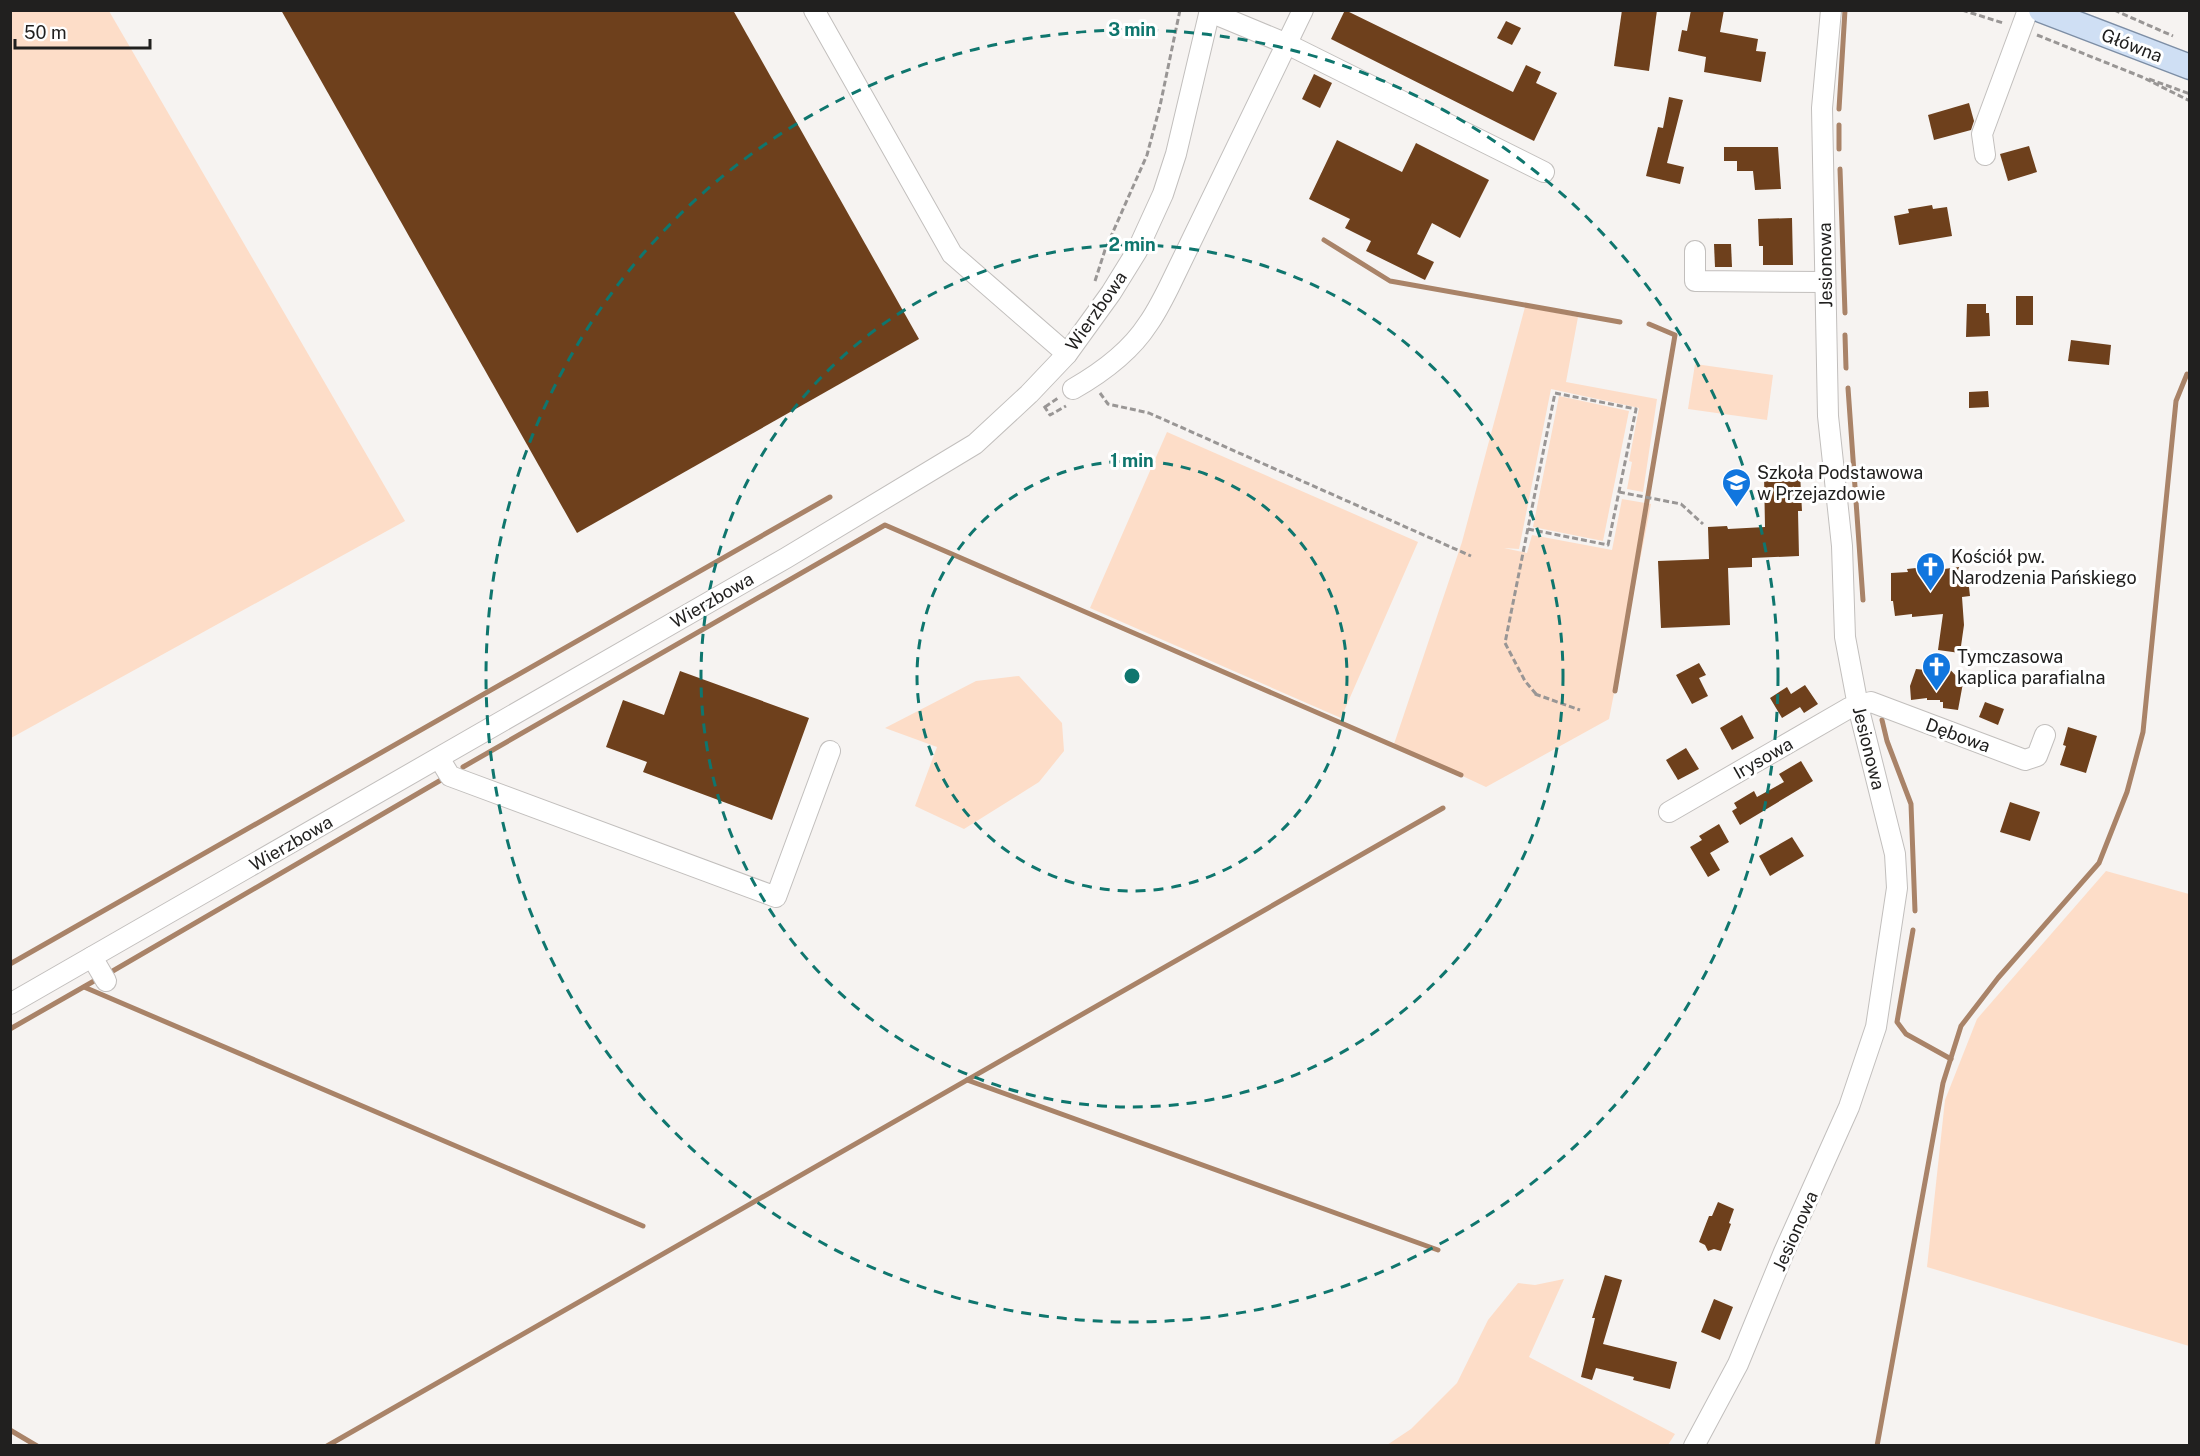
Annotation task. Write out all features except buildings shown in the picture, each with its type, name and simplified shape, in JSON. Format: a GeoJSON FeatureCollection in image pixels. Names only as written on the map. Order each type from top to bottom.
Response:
{"type":"FeatureCollection","features":[{"type":"Feature","properties":{"kind":"main road","name":"Główna"},"geometry":{"type":"LineString","coordinates":[[2041,10],[2190,67]]}},
{"type":"Feature","properties":{"kind":"street"},"geometry":{"type":"LineString","coordinates":[[814,10],[952,254],[1067,354]]}},
{"type":"Feature","properties":{"kind":"street","name":"Wierzbowa"},"geometry":{"type":"LineString","coordinates":[[1073,389],[1090,379],[1126,350],[1148,325],[1169,287],[1303,10]]}},
{"type":"Feature","properties":{"kind":"street","name":"Jesionowa"},"geometry":{"type":"LineString","coordinates":[[1694,1446],[1738,1365],[1784,1252],[1836,1139],[1876,1027],[1898,888],[1895,854],[1858,706],[1845,637],[1842,546],[1828,416],[1822,108],[1831,10]]}},
{"type":"Feature","properties":{"kind":"street"},"geometry":{"type":"LineString","coordinates":[[2079,10],[2111,36]]}},
{"type":"Feature","properties":{"kind":"street","name":"Wierzbowa"},"geometry":{"type":"LineString","coordinates":[[10,1004],[786,558],[975,444],[1029,394],[1067,354],[1112,293],[1137,251],[1162,194],[1176,154],[1210,11],[1287,44]]}},
{"type":"Feature","properties":{"kind":"street"},"geometry":{"type":"LineString","coordinates":[[1985,155],[1982,134],[2024,19]]}},
{"type":"Feature","properties":{"kind":"street"},"geometry":{"type":"LineString","coordinates":[[1287,44],[1544,172]]}},
{"type":"Feature","properties":{"kind":"street"},"geometry":{"type":"LineString","coordinates":[[1695,251],[1695,282],[1825,282]]}},
{"type":"Feature","properties":{"kind":"street","name":"Dębowa"},"geometry":{"type":"LineString","coordinates":[[1858,706],[1871,702],[2025,760],[2037,756],[2045,735]]}},
{"type":"Feature","properties":{"kind":"street","name":"Irysowa"},"geometry":{"type":"LineString","coordinates":[[1669,812],[1849,708],[1858,706]]}},
{"type":"Feature","properties":{"kind":"street"},"geometry":{"type":"LineString","coordinates":[[439,758],[450,776],[776,897],[830,751]]}},
{"type":"Feature","properties":{"kind":"street"},"geometry":{"type":"LineString","coordinates":[[92,957],[106,981]]}},
{"type":"Feature","properties":{"kind":"path"},"geometry":{"type":"LineString","coordinates":[[1093,288],[1105,250],[1147,155],[1160,106],[1180,10]]}},
{"type":"Feature","properties":{"kind":"path"},"geometry":{"type":"LineString","coordinates":[[1962,10],[2024,19],[2190,101]]}},
{"type":"Feature","properties":{"kind":"path"},"geometry":{"type":"LineString","coordinates":[[2114,10],[2180,39]]}},
{"type":"Feature","properties":{"kind":"path"},"geometry":{"type":"LineString","coordinates":[[2142,77],[2190,94]]}},
{"type":"Feature","properties":{"kind":"path"},"geometry":{"type":"LineString","coordinates":[[1090,379],[1108,404],[1149,413],[1471,556]]}},
{"type":"Feature","properties":{"kind":"path"},"geometry":{"type":"LineString","coordinates":[[1528,529],[1608,545],[1636,410],[1555,393],[1504,643],[1535,694],[1580,710]]}},
{"type":"Feature","properties":{"kind":"path"},"geometry":{"type":"LineString","coordinates":[[1045,407],[1050,415]]}},
{"type":"Feature","properties":{"kind":"path"},"geometry":{"type":"LineString","coordinates":[[1619,492],[1681,504],[1703,524]]}},
{"type":"Feature","properties":{"kind":"shaded area"},"geometry":{"type":"Polygon","coordinates":[[[11,10],[109,11],[405,521],[11,738],[11,10]]]}},
{"type":"Feature","properties":{"kind":"shaded area"},"geometry":{"type":"Polygon","coordinates":[[[1525,307],[1578,317],[1566,382],[1657,399],[1643,492],[1627,489],[1632,462],[1629,461],[1639,408],[1551,389],[1519,549],[1504,548],[1527,553],[1532,535],[1612,550],[1622,499],[1651,504],[1609,719],[1486,787],[1394,744],[1462,542],[1525,307]]]}},
{"type":"Feature","properties":{"kind":"shaded area"},"geometry":{"type":"Polygon","coordinates":[[[1695,364],[1773,375],[1767,420],[1688,409],[1695,364]]]}},
{"type":"Feature","properties":{"kind":"shaded area"},"geometry":{"type":"Polygon","coordinates":[[[1559,396],[1629,411],[1603,541],[1533,527],[1559,396]]]}},
{"type":"Feature","properties":{"kind":"shaded area"},"geometry":{"type":"Polygon","coordinates":[[[1167,432],[1418,542],[1341,718],[1090,608],[1167,432]]]}},
{"type":"Feature","properties":{"kind":"shaded area"},"geometry":{"type":"Polygon","coordinates":[[[1019,676],[1062,723],[1064,751],[1039,782],[964,829],[915,806],[937,747],[885,728],[976,681],[1019,676]]]}},
{"type":"Feature","properties":{"kind":"shaded area"},"geometry":{"type":"Polygon","coordinates":[[[2106,871],[2189,894],[2189,1346],[1927,1267],[1945,1100],[1977,1019],[2106,871]]]}},
{"type":"Feature","properties":{"kind":"shaded area"},"geometry":{"type":"Polygon","coordinates":[[[1564,1279],[1529,1357],[1675,1434],[1668,1445],[1387,1445],[1411,1429],[1457,1383],[1488,1320],[1518,1283],[1535,1285],[1564,1279]]]}},
{"type":"Feature","properties":{"kind":"waterway"},"geometry":{"type":"LineString","coordinates":[[1839,109],[1845,10]]}},
{"type":"Feature","properties":{"kind":"waterway"},"geometry":{"type":"LineString","coordinates":[[1839,125],[1839,149]]}},
{"type":"Feature","properties":{"kind":"waterway"},"geometry":{"type":"LineString","coordinates":[[1840,169],[1845,313]]}},
{"type":"Feature","properties":{"kind":"waterway"},"geometry":{"type":"LineString","coordinates":[[1324,240],[1390,281],[1620,322]]}},
{"type":"Feature","properties":{"kind":"waterway"},"geometry":{"type":"LineString","coordinates":[[1615,691],[1675,335],[1649,324]]}},
{"type":"Feature","properties":{"kind":"waterway"},"geometry":{"type":"LineString","coordinates":[[1845,335],[1846,368]]}},
{"type":"Feature","properties":{"kind":"waterway"},"geometry":{"type":"LineString","coordinates":[[1877,1446],[1943,1083],[1961,1026],[1998,978],[2099,863],[2127,792],[2143,732],[2176,401],[2187,374]]}},
{"type":"Feature","properties":{"kind":"waterway"},"geometry":{"type":"LineString","coordinates":[[1848,388],[1863,600]]}},
{"type":"Feature","properties":{"kind":"waterway"},"geometry":{"type":"LineString","coordinates":[[10,964],[830,497]]}},
{"type":"Feature","properties":{"kind":"waterway"},"geometry":{"type":"LineString","coordinates":[[463,767],[885,525],[1461,775]]}},
{"type":"Feature","properties":{"kind":"waterway"},"geometry":{"type":"LineString","coordinates":[[1882,720],[1887,741],[1911,804],[1915,911]]}},
{"type":"Feature","properties":{"kind":"waterway"},"geometry":{"type":"LineString","coordinates":[[111,972],[441,780]]}},
{"type":"Feature","properties":{"kind":"waterway"},"geometry":{"type":"LineString","coordinates":[[327,1446],[1443,808]]}},
{"type":"Feature","properties":{"kind":"waterway"},"geometry":{"type":"LineString","coordinates":[[1913,930],[1897,1022],[1906,1034],[1951,1059]]}},
{"type":"Feature","properties":{"kind":"waterway"},"geometry":{"type":"LineString","coordinates":[[10,1029],[94,981]]}},
{"type":"Feature","properties":{"kind":"waterway"},"geometry":{"type":"LineString","coordinates":[[84,987],[643,1226]]}},
{"type":"Feature","properties":{"kind":"waterway"},"geometry":{"type":"LineString","coordinates":[[967,1080],[1438,1250]]}},
{"type":"Feature","properties":{"kind":"waterway"},"geometry":{"type":"LineString","coordinates":[[10,1430],[37,1446]]}},
{"type":"Feature","properties":{"kind":"place","name":"Szkoła Podstawowa w Przejazdowie"},"geometry":{"type":"Point","coordinates":[1736,508]}},
{"type":"Feature","properties":{"kind":"place","name":"Kościół pw. Narodzenia Pańskiego"},"geometry":{"type":"Point","coordinates":[1930,592]}},
{"type":"Feature","properties":{"kind":"place","name":"Tymczasowa kaplica parafialna"},"geometry":{"type":"Point","coordinates":[1936,692]}}]}
